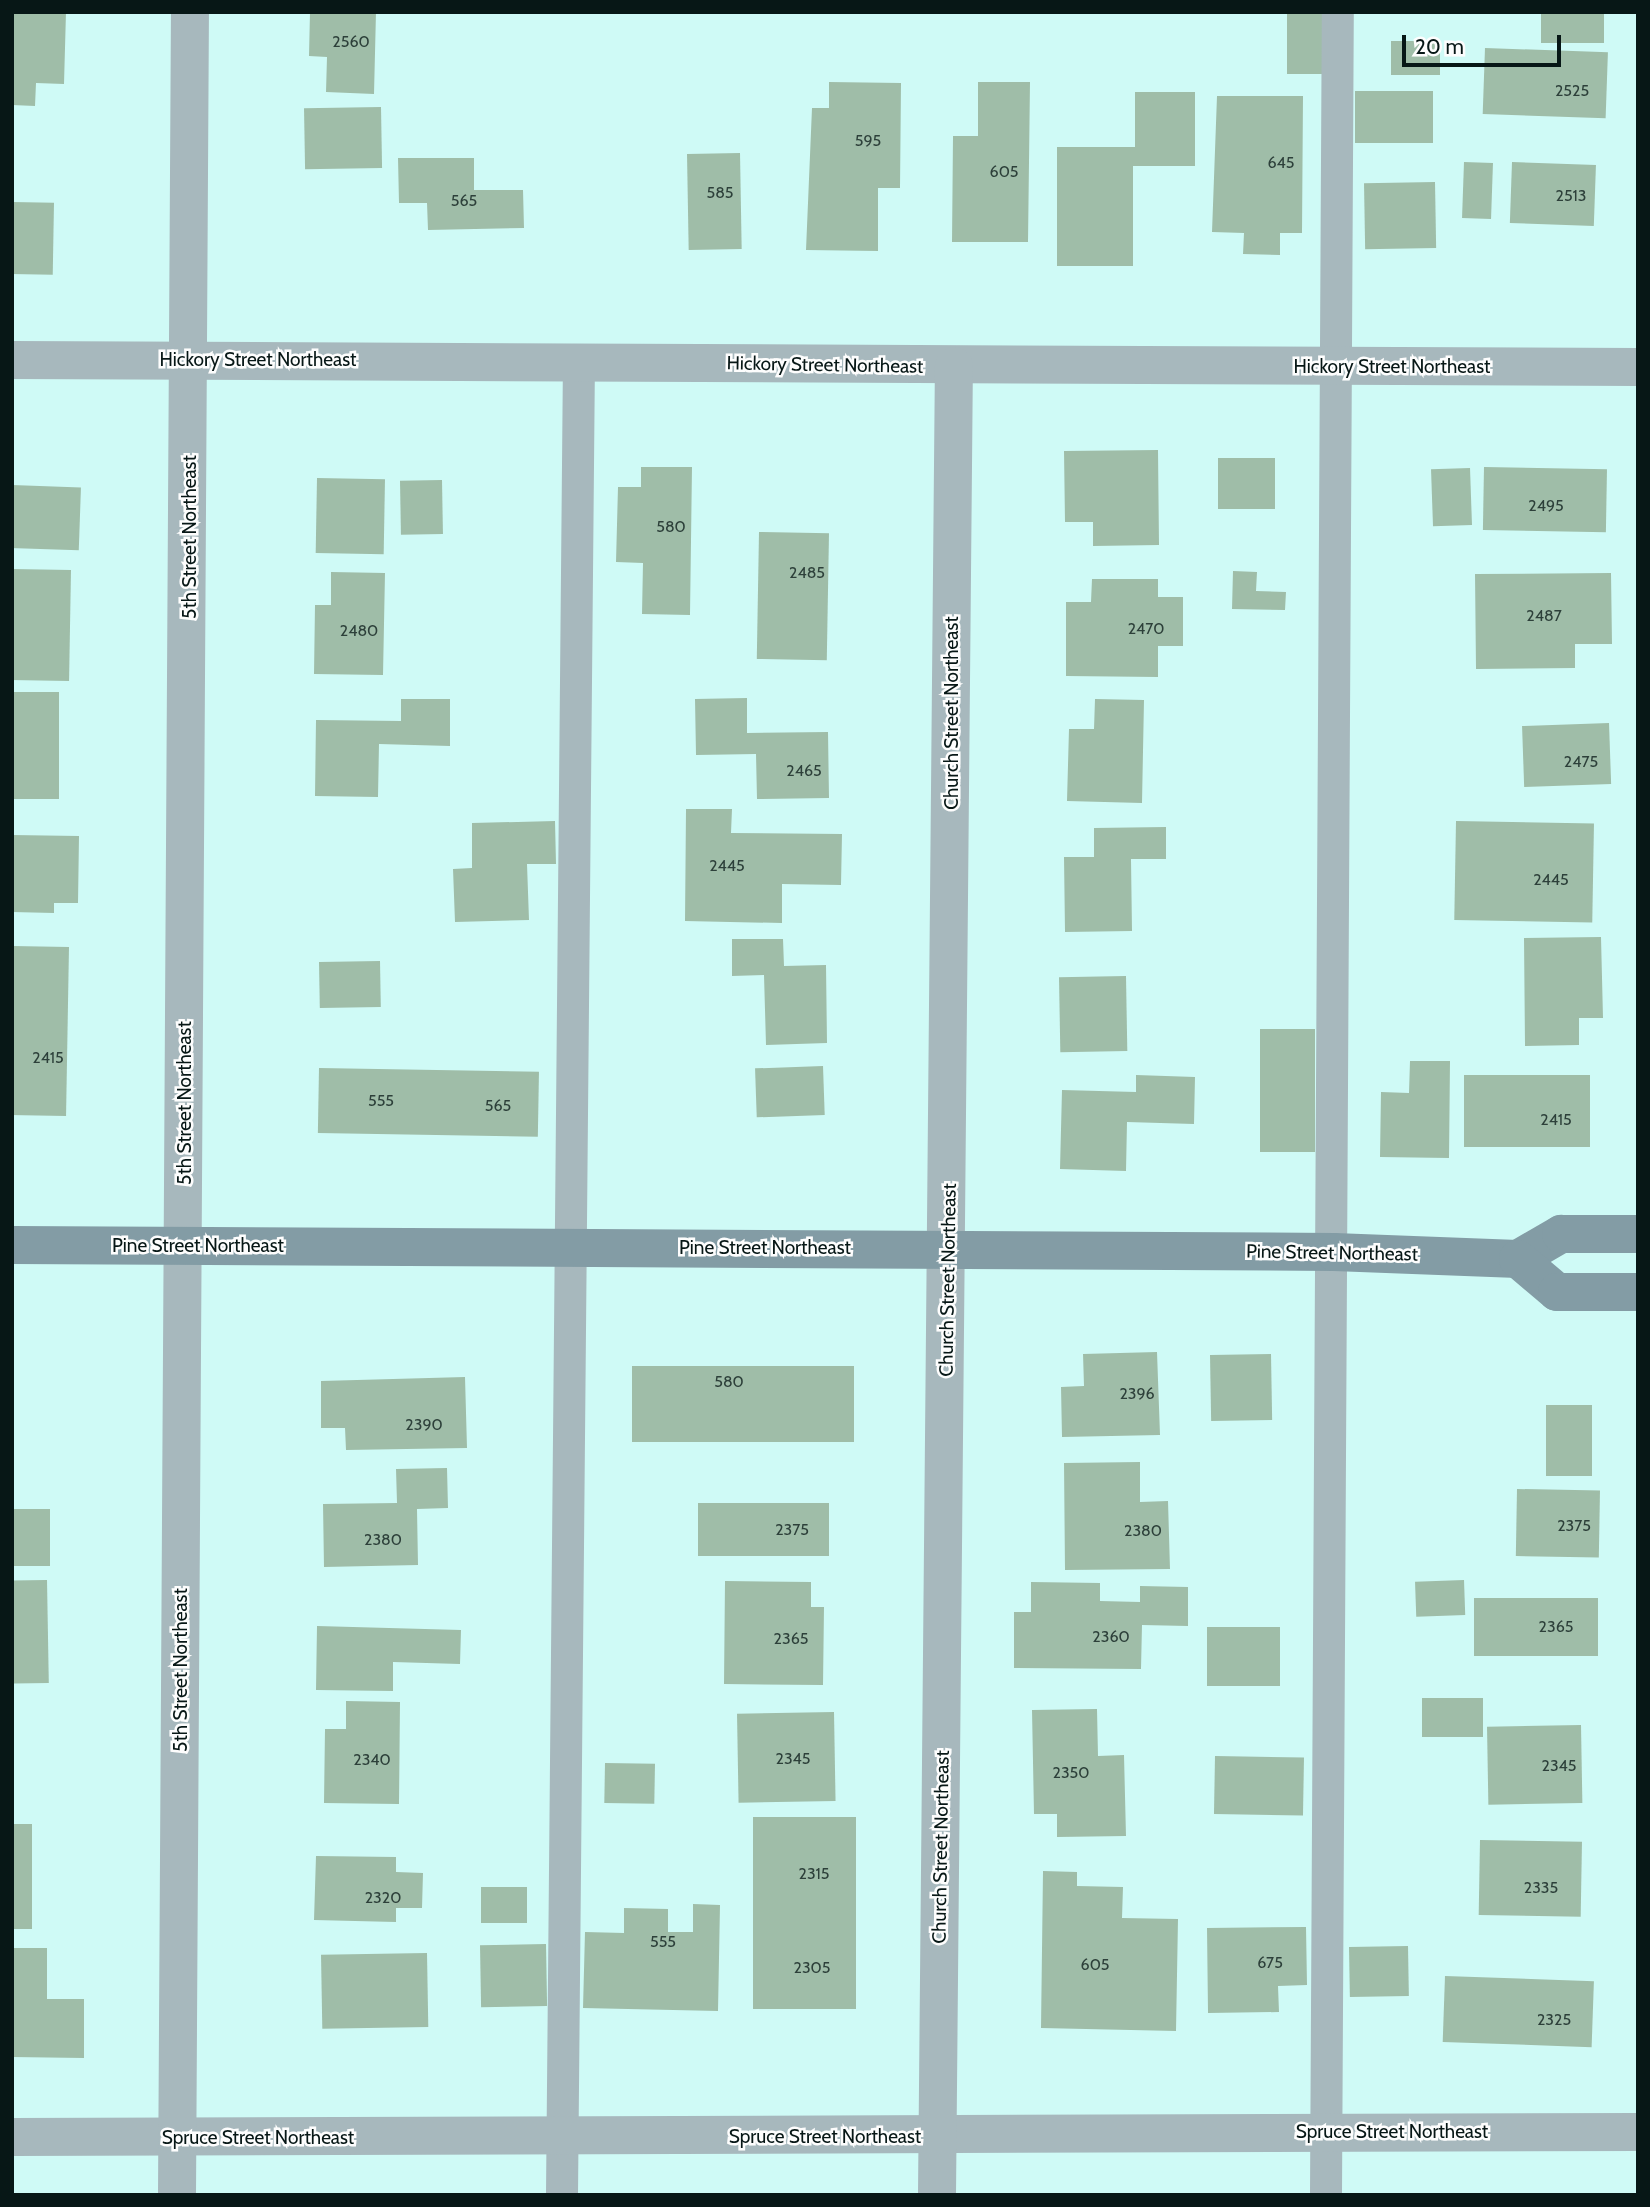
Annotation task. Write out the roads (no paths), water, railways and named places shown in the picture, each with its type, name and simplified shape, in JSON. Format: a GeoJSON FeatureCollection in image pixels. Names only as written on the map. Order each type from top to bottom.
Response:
{"type":"FeatureCollection","features":[{"type":"Feature","properties":{"kind":"main road"},"geometry":{"type":"LineString","coordinates":[[1638,1234],[1560,1234],[1518,1259],[1557,1292],[1638,1292]]}},
{"type":"Feature","properties":{"kind":"main road","name":"Pine Street Northeast"},"geometry":{"type":"LineString","coordinates":[[12,1245],[1334,1252],[1518,1259]]}},
{"type":"Feature","properties":{"kind":"street","name":"5th Street Northeast"},"geometry":{"type":"LineString","coordinates":[[177,2195],[192,360],[190,12]]}},
{"type":"Feature","properties":{"kind":"street","name":"Hickory Street Northeast"},"geometry":{"type":"LineString","coordinates":[[12,360],[1638,368]]}},
{"type":"Feature","properties":{"kind":"street","name":"Church Street Northeast"},"geometry":{"type":"LineString","coordinates":[[937,2195],[948,1249],[954,366]]}},
{"type":"Feature","properties":{"kind":"street","name":"Spruce Street Northeast"},"geometry":{"type":"LineString","coordinates":[[12,2137],[937,2137],[1326,2132],[1638,2132]]}},
{"type":"Feature","properties":{"kind":"lane"},"geometry":{"type":"LineString","coordinates":[[1326,2195],[1334,1252],[1339,12]]}},
{"type":"Feature","properties":{"kind":"lane"},"geometry":{"type":"LineString","coordinates":[[562,2195],[579,362]]}}]}
